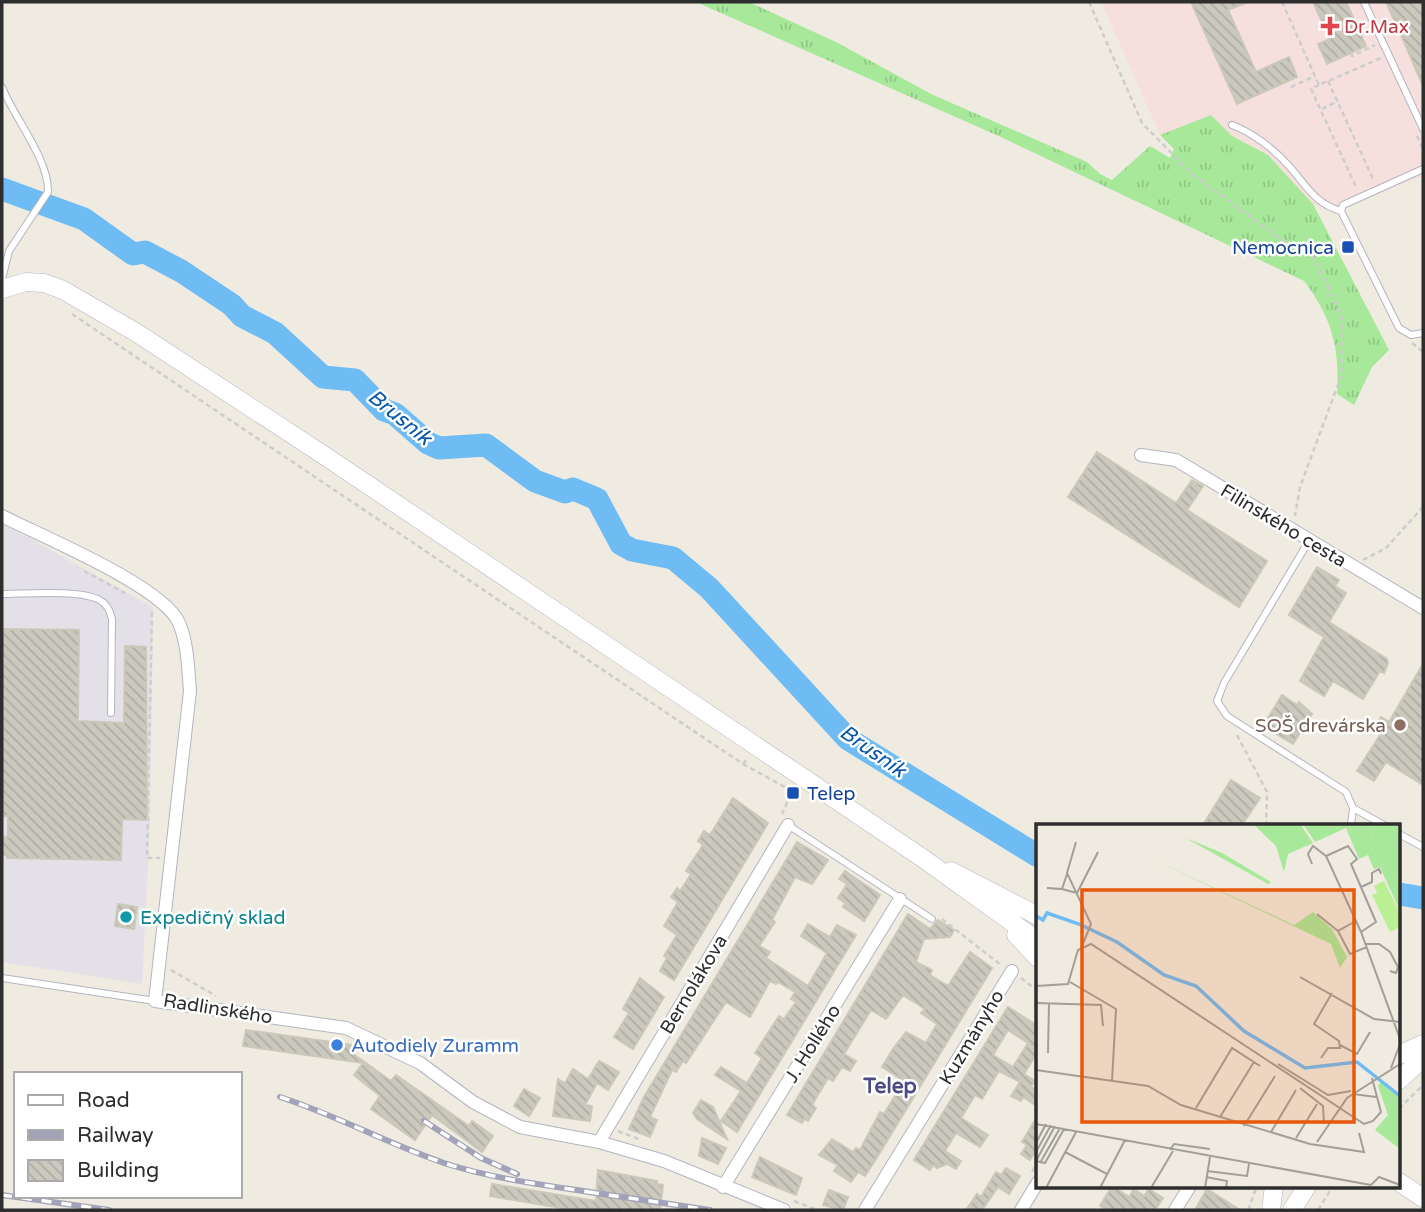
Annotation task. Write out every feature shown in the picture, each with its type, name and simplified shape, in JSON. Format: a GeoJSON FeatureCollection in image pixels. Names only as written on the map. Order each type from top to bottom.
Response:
{"type":"FeatureCollection","features":[{"type":"Feature","properties":{"kind":"main road"},"geometry":{"type":"LineString","coordinates":[[2,289],[17,283],[44,283],[63,290],[127,327],[340,465],[921,857],[991,910],[1036,940]]}},
{"type":"Feature","properties":{"kind":"main road"},"geometry":{"type":"LineString","coordinates":[[921,857],[987,887],[1036,915]]}},
{"type":"Feature","properties":{"kind":"main road"},"geometry":{"type":"LineString","coordinates":[[991,910],[1036,956]]}},
{"type":"Feature","properties":{"kind":"main road"},"geometry":{"type":"LineString","coordinates":[[1411,1065],[1423,1044]]}},
{"type":"Feature","properties":{"kind":"main road"},"geometry":{"type":"LineString","coordinates":[[1400,1183],[1419,1195]]}},
{"type":"Feature","properties":{"kind":"main road"},"geometry":{"type":"LineString","coordinates":[[1271,1210],[1274,1188]]}},
{"type":"Feature","properties":{"kind":"main road"},"geometry":{"type":"LineString","coordinates":[[1292,1210],[1306,1188]]}},
{"type":"Feature","properties":{"kind":"street","name":"Filinského cesta"},"geometry":{"type":"LineString","coordinates":[[1141,454],[1176,460],[1423,608]]}},
{"type":"Feature","properties":{"kind":"street","name":"Radlinského"},"geometry":{"type":"LineString","coordinates":[[2,516],[143,588],[171,610],[179,622],[188,664],[190,691],[155,1000],[346,1028],[420,1063],[473,1102],[520,1128],[599,1142],[664,1161],[723,1187],[787,1205]]}},
{"type":"Feature","properties":{"kind":"street","name":"Bernolákova"},"geometry":{"type":"LineString","coordinates":[[599,1142],[785,819]]}},
{"type":"Feature","properties":{"kind":"street","name":"J. Hollého"},"geometry":{"type":"LineString","coordinates":[[723,1187],[900,899]]}},
{"type":"Feature","properties":{"kind":"street","name":"Kuzmányho"},"geometry":{"type":"LineString","coordinates":[[865,1210],[1012,971]]}},
{"type":"Feature","properties":{"kind":"street"},"geometry":{"type":"LineString","coordinates":[[1021,1210],[1036,1185]]}},
{"type":"Feature","properties":{"kind":"street"},"geometry":{"type":"LineString","coordinates":[[1175,1210],[1189,1188]]}},
{"type":"Feature","properties":{"kind":"lane"},"geometry":{"type":"LineString","coordinates":[[1364,2],[1423,130]]}},
{"type":"Feature","properties":{"kind":"lane"},"geometry":{"type":"LineString","coordinates":[[2,87],[45,169],[48,192],[9,251],[2,279]]}},
{"type":"Feature","properties":{"kind":"lane"},"geometry":{"type":"LineString","coordinates":[[1232,125],[1256,137],[1287,163],[1320,204],[1341,211]]}},
{"type":"Feature","properties":{"kind":"lane"},"geometry":{"type":"LineString","coordinates":[[1423,169],[1343,205],[1341,211],[1399,328],[1411,335],[1423,333]]}},
{"type":"Feature","properties":{"kind":"lane"},"geometry":{"type":"LineString","coordinates":[[1310,540],[1224,682],[1217,701],[1227,716],[1346,792],[1353,808],[1351,824]]}},
{"type":"Feature","properties":{"kind":"lane"},"geometry":{"type":"LineString","coordinates":[[2,594],[77,595],[99,599],[107,606],[112,619],[111,713]]}},
{"type":"Feature","properties":{"kind":"lane"},"geometry":{"type":"LineString","coordinates":[[1353,808],[1382,824]]}},
{"type":"Feature","properties":{"kind":"lane"},"geometry":{"type":"LineString","coordinates":[[785,819],[932,919]]}},
{"type":"Feature","properties":{"kind":"lane"},"geometry":{"type":"LineString","coordinates":[[1400,835],[1423,847]]}},
{"type":"Feature","properties":{"kind":"lane"},"geometry":{"type":"LineString","coordinates":[[2,978],[155,1000]]}},
{"type":"Feature","properties":{"kind":"path"},"geometry":{"type":"LineString","coordinates":[[1089,2],[1142,122],[1193,175],[1279,238],[1312,255],[1342,316],[1342,374],[1300,486],[1293,530]]}},
{"type":"Feature","properties":{"kind":"path"},"geometry":{"type":"LineString","coordinates":[[1282,2],[1320,85]]}},
{"type":"Feature","properties":{"kind":"path"},"geometry":{"type":"LineString","coordinates":[[1351,53],[1352,56],[1376,45]]}},
{"type":"Feature","properties":{"kind":"path"},"geometry":{"type":"LineString","coordinates":[[1328,81],[1375,182],[1358,190],[1311,89],[1328,81],[1381,58]]}},
{"type":"Feature","properties":{"kind":"path"},"geometry":{"type":"LineString","coordinates":[[1291,87],[1315,76]]}},
{"type":"Feature","properties":{"kind":"path"},"geometry":{"type":"LineString","coordinates":[[1320,109],[1338,102]]}},
{"type":"Feature","properties":{"kind":"path"},"geometry":{"type":"LineString","coordinates":[[64,309],[743,764],[792,791],[785,819]]}},
{"type":"Feature","properties":{"kind":"path"},"geometry":{"type":"LineString","coordinates":[[1352,566],[1386,548],[1423,507]]}},
{"type":"Feature","properties":{"kind":"path"},"geometry":{"type":"LineString","coordinates":[[82,570],[128,595]]}},
{"type":"Feature","properties":{"kind":"path"},"geometry":{"type":"LineString","coordinates":[[152,608],[147,858],[170,858]]}},
{"type":"Feature","properties":{"kind":"path"},"geometry":{"type":"LineString","coordinates":[[1227,716],[1267,793],[1266,824]]}},
{"type":"Feature","properties":{"kind":"path"},"geometry":{"type":"LineString","coordinates":[[743,764],[756,747]]}},
{"type":"Feature","properties":{"kind":"path"},"geometry":{"type":"LineString","coordinates":[[932,919],[936,917],[956,927],[963,937],[1002,963],[995,975]]}},
{"type":"Feature","properties":{"kind":"path"},"geometry":{"type":"LineString","coordinates":[[159,957],[179,977],[223,999]]}},
{"type":"Feature","properties":{"kind":"path"},"geometry":{"type":"LineString","coordinates":[[1400,1108],[1423,1085]]}},
{"type":"Feature","properties":{"kind":"path"},"geometry":{"type":"LineString","coordinates":[[607,1126],[643,1141]]}},
{"type":"Feature","properties":{"kind":"path"},"geometry":{"type":"LineString","coordinates":[[1248,1210],[1256,1188]]}},
{"type":"Feature","properties":{"kind":"path"},"geometry":{"type":"LineString","coordinates":[[1318,1210],[1332,1188]]}},
{"type":"Feature","properties":{"kind":"path"},"geometry":{"type":"LineString","coordinates":[[787,1205],[817,1210]]}},
{"type":"Feature","properties":{"kind":"shaded area"},"geometry":{"type":"Polygon","coordinates":[[[1101,2],[1423,2],[1423,176],[1331,212],[1313,204],[1268,155],[1232,136],[1211,115],[1160,135],[1101,2]]]}},
{"type":"Feature","properties":{"kind":"shaded area"},"geometry":{"type":"Polygon","coordinates":[[[2,523],[153,607],[150,822],[142,984],[2,962],[2,523]]]}},
{"type":"Feature","properties":{"kind":"green space"},"geometry":{"type":"Polygon","coordinates":[[[696,2],[749,2],[838,43],[931,94],[1087,162],[1100,174],[1112,180],[1150,146],[1170,158],[1174,149],[1160,135],[1211,115],[1232,136],[1268,155],[1313,204],[1389,350],[1372,367],[1354,405],[1337,394],[1337,362],[1332,334],[1328,321],[1304,281],[1003,138],[696,2]]]}},
{"type":"Feature","properties":{"kind":"building"},"geometry":{"type":"Polygon","coordinates":[[[1191,2],[1248,2],[1228,10],[1256,72],[1289,57],[1297,77],[1237,104],[1191,2]]]}},
{"type":"Feature","properties":{"kind":"building"},"geometry":{"type":"Polygon","coordinates":[[[1313,2],[1346,2],[1366,46],[1327,64],[1318,44],[1330,39],[1313,2]]]}},
{"type":"Feature","properties":{"kind":"building"},"geometry":{"type":"Polygon","coordinates":[[[1386,2],[1423,2],[1423,86],[1405,44],[1386,2]]]}},
{"type":"Feature","properties":{"kind":"building"},"geometry":{"type":"Polygon","coordinates":[[[1097,452],[1176,503],[1192,480],[1203,486],[1187,510],[1267,561],[1239,607],[1068,497],[1097,452]]]}},
{"type":"Feature","properties":{"kind":"building"},"geometry":{"type":"Polygon","coordinates":[[[1317,567],[1339,580],[1335,586],[1346,593],[1329,622],[1387,659],[1384,673],[1380,671],[1363,699],[1333,681],[1324,696],[1300,681],[1324,637],[1289,615],[1317,567]]]}},
{"type":"Feature","properties":{"kind":"building"},"geometry":{"type":"Polygon","coordinates":[[[2,629],[79,630],[78,721],[124,723],[125,646],[146,647],[147,820],[122,819],[121,860],[7,858],[7,855],[2,855],[2,837],[8,837],[8,816],[2,816],[2,629]]]}},
{"type":"Feature","properties":{"kind":"building","name":"SOŠ drevárska"},"geometry":{"type":"Polygon","coordinates":[[[1423,664],[1423,785],[1386,762],[1374,781],[1357,771],[1382,732],[1375,727],[1381,717],[1389,722],[1423,664]]]}},
{"type":"Feature","properties":{"kind":"building"},"geometry":{"type":"Polygon","coordinates":[[[1282,695],[1297,705],[1299,702],[1312,714],[1293,744],[1263,726],[1282,695]]]}},
{"type":"Feature","properties":{"kind":"building"},"geometry":{"type":"Polygon","coordinates":[[[1231,780],[1260,798],[1243,824],[1204,824],[1231,780]]]}},
{"type":"Feature","properties":{"kind":"building"},"geometry":{"type":"Polygon","coordinates":[[[733,798],[768,823],[674,980],[660,971],[667,958],[664,956],[677,935],[664,926],[678,902],[671,897],[677,888],[680,891],[691,874],[686,871],[703,845],[698,841],[704,831],[710,835],[733,798]]]}},
{"type":"Feature","properties":{"kind":"building"},"geometry":{"type":"Polygon","coordinates":[[[797,842],[828,860],[812,884],[795,877],[772,920],[775,922],[759,946],[770,952],[766,958],[808,986],[827,953],[801,936],[808,924],[830,937],[837,925],[856,935],[737,1132],[721,1121],[741,1091],[715,1075],[721,1067],[747,1083],[762,1058],[755,1053],[779,1016],[784,1019],[796,1002],[791,999],[795,992],[778,982],[776,984],[770,981],[750,1017],[726,1002],[686,1063],[683,1061],[676,1072],[672,1070],[650,1117],[657,1120],[650,1137],[629,1129],[644,1097],[797,842]]]}},
{"type":"Feature","properties":{"kind":"building"},"geometry":{"type":"Polygon","coordinates":[[[845,871],[880,895],[864,921],[843,907],[845,903],[838,898],[847,884],[839,879],[845,871]]]}},
{"type":"Feature","properties":{"kind":"building","name":"Expedičný sklad"},"geometry":{"type":"Polygon","coordinates":[[[118,904],[137,907],[134,929],[115,926],[118,904]]]}},
{"type":"Feature","properties":{"kind":"building"},"geometry":{"type":"Polygon","coordinates":[[[908,914],[930,929],[938,920],[954,930],[950,937],[924,939],[916,962],[932,970],[930,975],[948,986],[970,952],[992,968],[865,1176],[858,1172],[851,1182],[834,1171],[838,1165],[819,1155],[832,1139],[853,1152],[856,1148],[860,1150],[880,1112],[884,1114],[904,1081],[882,1067],[893,1049],[906,1032],[926,1043],[937,1024],[921,1013],[925,1009],[903,995],[886,1019],[871,1010],[844,1054],[856,1061],[850,1071],[842,1067],[833,1081],[828,1078],[812,1105],[816,1108],[808,1121],[804,1119],[802,1123],[787,1115],[908,914]]]}},
{"type":"Feature","properties":{"kind":"building"},"geometry":{"type":"Polygon","coordinates":[[[640,978],[664,997],[633,1049],[614,1037],[629,1013],[623,1009],[640,978]]]}},
{"type":"Feature","properties":{"kind":"building"},"geometry":{"type":"Polygon","coordinates":[[[1008,1007],[1036,1025],[1036,1054],[1024,1074],[1035,1081],[1031,1087],[1036,1090],[1036,1106],[1023,1097],[1021,1101],[1011,1096],[1020,1082],[999,1071],[982,1099],[975,1095],[961,1118],[988,1135],[980,1147],[956,1133],[945,1151],[961,1161],[956,1169],[947,1164],[937,1168],[933,1165],[930,1170],[914,1160],[1008,1007]],[[1008,1030],[993,1055],[1013,1067],[1028,1043],[1008,1030]]]}},
{"type":"Feature","properties":{"kind":"building"},"geometry":{"type":"Polygon","coordinates":[[[246,1030],[353,1045],[352,1053],[391,1081],[396,1075],[469,1126],[472,1121],[493,1136],[482,1152],[432,1115],[415,1140],[371,1109],[380,1096],[354,1075],[363,1063],[243,1046],[246,1030]]]}},
{"type":"Feature","properties":{"kind":"building"},"geometry":{"type":"Polygon","coordinates":[[[599,1061],[619,1072],[608,1090],[597,1083],[585,1105],[592,1106],[590,1121],[553,1116],[558,1079],[565,1083],[573,1069],[588,1079],[599,1061]]]}},
{"type":"Feature","properties":{"kind":"building"},"geometry":{"type":"Polygon","coordinates":[[[524,1089],[540,1098],[529,1116],[514,1106],[524,1089]]]}},
{"type":"Feature","properties":{"kind":"building"},"geometry":{"type":"Polygon","coordinates":[[[701,1100],[713,1107],[727,1139],[697,1119],[693,1113],[701,1100]]]}},
{"type":"Feature","properties":{"kind":"building"},"geometry":{"type":"Polygon","coordinates":[[[1036,1118],[1036,1150],[1030,1160],[1021,1154],[1027,1145],[1022,1142],[1036,1118]]]}},
{"type":"Feature","properties":{"kind":"building"},"geometry":{"type":"Polygon","coordinates":[[[702,1138],[726,1148],[718,1164],[699,1156],[702,1138]]]}},
{"type":"Feature","properties":{"kind":"building"},"geometry":{"type":"Polygon","coordinates":[[[760,1157],[802,1178],[796,1195],[752,1177],[760,1157]]]}},
{"type":"Feature","properties":{"kind":"building"},"geometry":{"type":"Polygon","coordinates":[[[1006,1168],[1020,1176],[1009,1194],[998,1187],[982,1210],[966,1210],[977,1194],[981,1197],[996,1172],[1001,1175],[1006,1168]]]}},
{"type":"Feature","properties":{"kind":"building"},"geometry":{"type":"Polygon","coordinates":[[[598,1170],[657,1181],[657,1184],[663,1185],[660,1210],[573,1210],[490,1196],[492,1184],[596,1201],[598,1170]]]}},
{"type":"Feature","properties":{"kind":"building"},"geometry":{"type":"Polygon","coordinates":[[[1111,1188],[1129,1197],[1134,1189],[1144,1196],[1149,1189],[1163,1198],[1155,1210],[1107,1210],[1100,1206],[1111,1188]]]}},
{"type":"Feature","properties":{"kind":"building"},"geometry":{"type":"Polygon","coordinates":[[[1207,1189],[1240,1210],[1195,1210],[1207,1189]]]}},
{"type":"Feature","properties":{"kind":"building"},"geometry":{"type":"Polygon","coordinates":[[[829,1190],[848,1197],[843,1210],[823,1205],[829,1190]]]}},
{"type":"Feature","properties":{"kind":"waterway","name":"Brusník"},"geometry":{"type":"LineString","coordinates":[[2,189],[84,219],[133,254],[145,252],[181,271],[232,305],[242,316],[275,333],[323,377],[355,380],[384,410],[395,414],[428,443],[439,448],[486,445],[535,481],[565,492],[573,489],[597,499],[621,544],[632,550],[673,558],[709,588],[848,739],[1036,855]]}},
{"type":"Feature","properties":{"kind":"waterway","name":"Brusník"},"geometry":{"type":"LineString","coordinates":[[1400,894],[1423,898]]}},
{"type":"Feature","properties":{"kind":"railway"},"geometry":{"type":"LineString","coordinates":[[280,1097],[463,1169],[596,1193]]}},
{"type":"Feature","properties":{"kind":"railway"},"geometry":{"type":"LineString","coordinates":[[424,1121],[481,1158],[517,1174]]}},
{"type":"Feature","properties":{"kind":"railway"},"geometry":{"type":"LineString","coordinates":[[589,1192],[710,1210]]}},
{"type":"Feature","properties":{"kind":"railway"},"geometry":{"type":"LineString","coordinates":[[2,1195],[14,1197]]}},
{"type":"Feature","properties":{"kind":"railway"},"geometry":{"type":"LineString","coordinates":[[23,1198],[109,1210]]}},
{"type":"Feature","properties":{"kind":"place","name":"Dr.Max"},"geometry":{"type":"Point","coordinates":[1330,26]}},
{"type":"Feature","properties":{"kind":"place","name":"Nemocnica"},"geometry":{"type":"Point","coordinates":[1348,247]}},
{"type":"Feature","properties":{"kind":"place","name":"SOŠ drevárska"},"geometry":{"type":"Point","coordinates":[1400,725]}},
{"type":"Feature","properties":{"kind":"place","name":"Telep"},"geometry":{"type":"Point","coordinates":[793,793]}},
{"type":"Feature","properties":{"kind":"place","name":"Expedičný sklad"},"geometry":{"type":"Point","coordinates":[126,917]}},
{"type":"Feature","properties":{"kind":"place","name":"Autodiely Zuramm"},"geometry":{"type":"Point","coordinates":[337,1045]}},
{"type":"Feature","properties":{"kind":"district","name":"Telep"},"geometry":{"type":"Point","coordinates":[890,1086]}}]}
